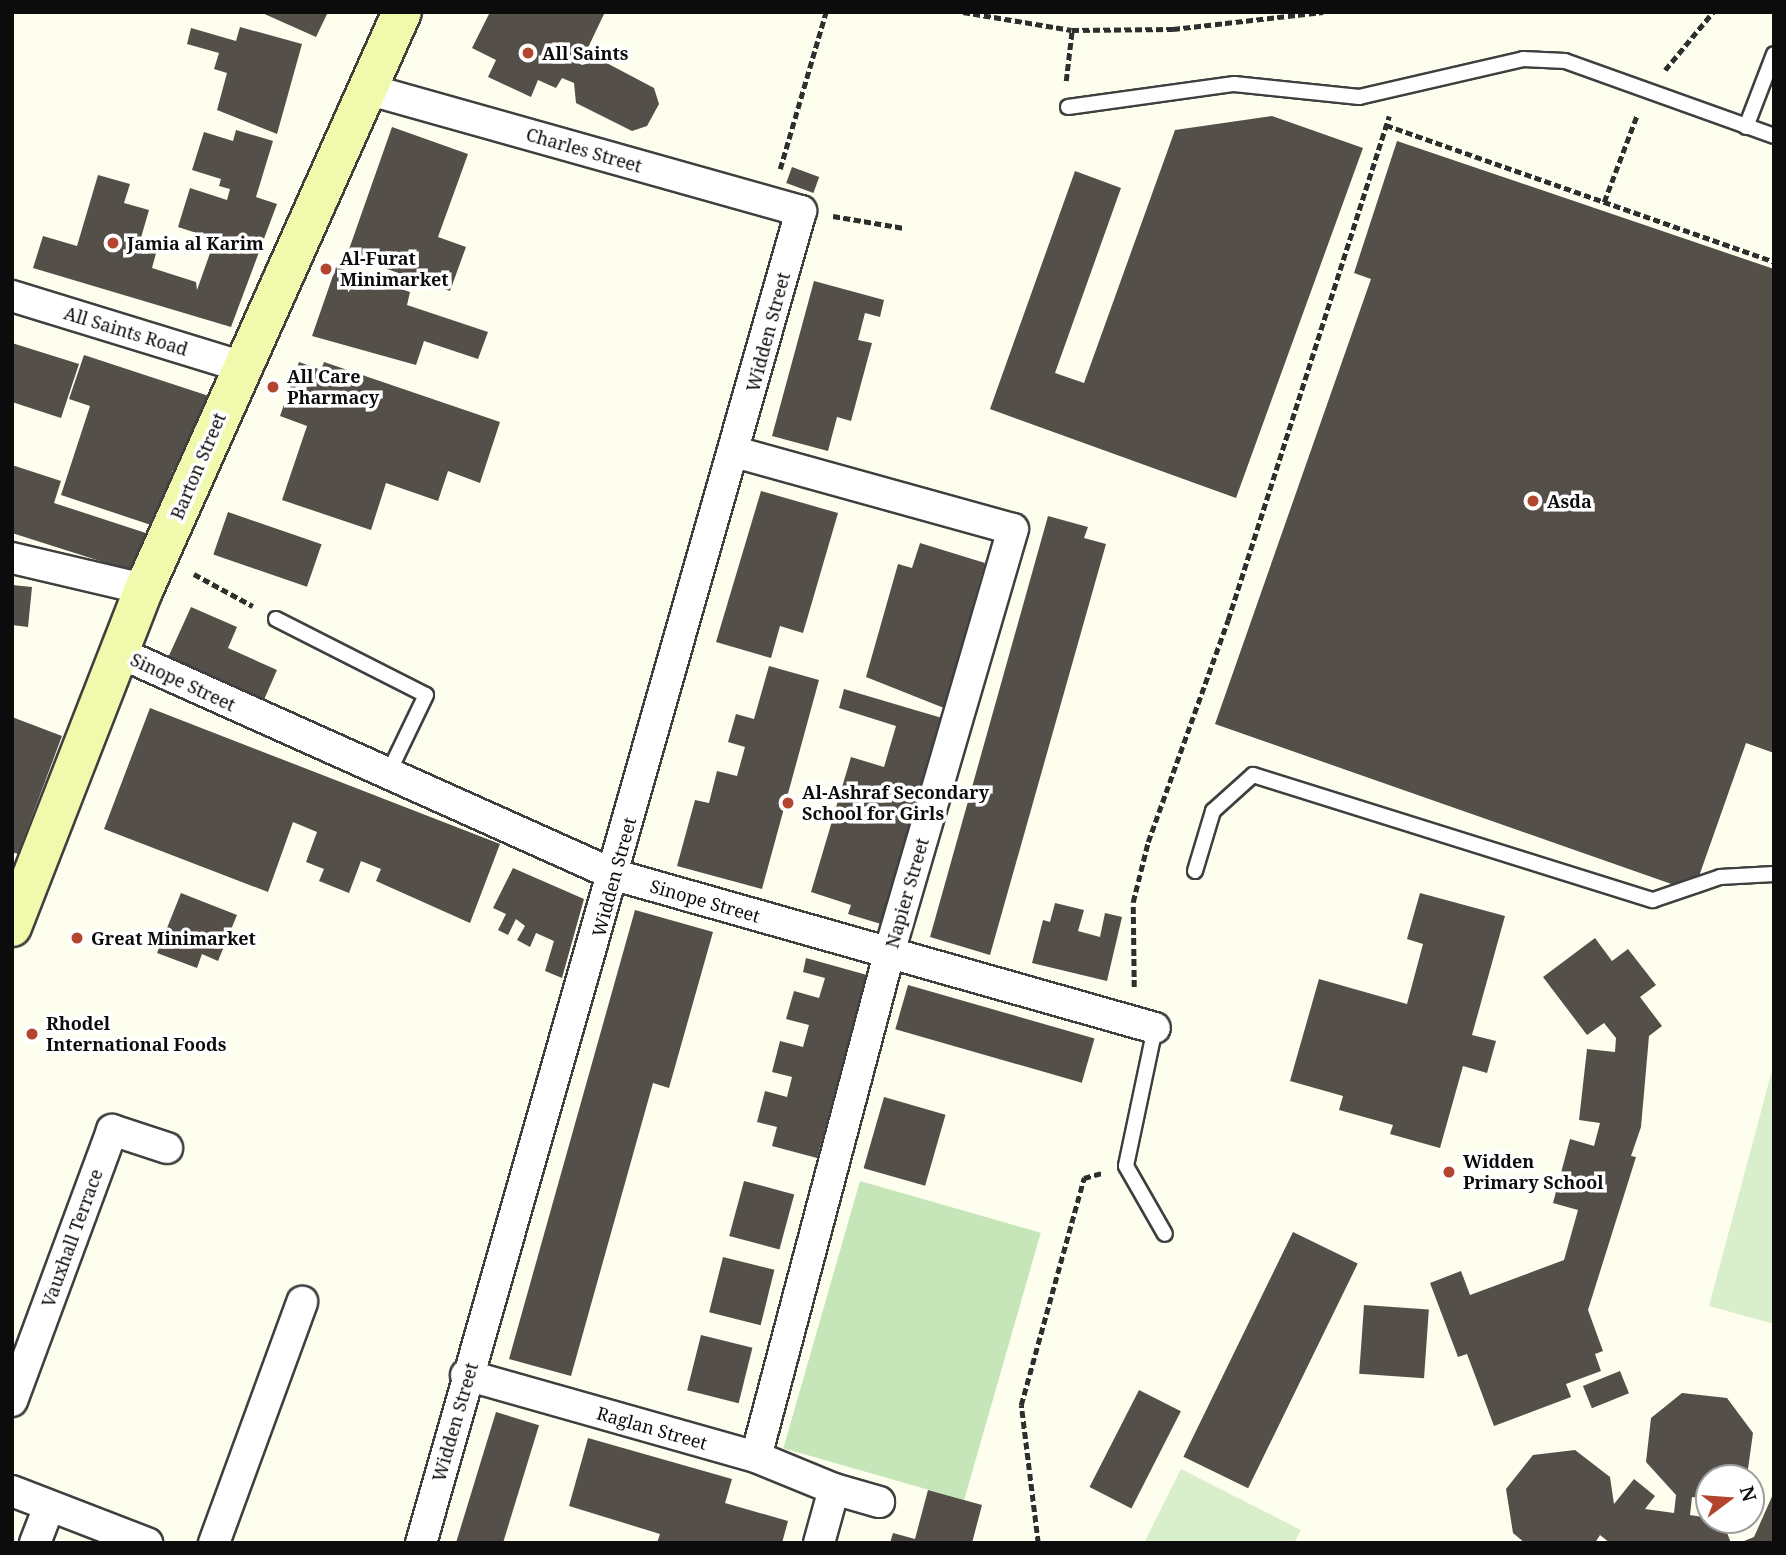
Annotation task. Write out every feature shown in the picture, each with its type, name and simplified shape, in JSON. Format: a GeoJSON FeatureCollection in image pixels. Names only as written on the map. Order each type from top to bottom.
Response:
{"type":"FeatureCollection","features":[{"type":"Feature","properties":{"kind":"main road","name":"Barton Street"},"geometry":{"type":"LineString","coordinates":[[12,927],[144,589],[240,366],[402,12]]}},
{"type":"Feature","properties":{"kind":"street","name":"Charles Street"},"geometry":{"type":"LineString","coordinates":[[367,89],[801,211]]}},
{"type":"Feature","properties":{"kind":"street","name":"Widden Street"},"geometry":{"type":"LineString","coordinates":[[422,1543],[466,1375],[615,875],[801,211]]}},
{"type":"Feature","properties":{"kind":"street","name":"All Saints Road"},"geometry":{"type":"LineString","coordinates":[[12,296],[240,366]]}},
{"type":"Feature","properties":{"kind":"street","name":"Napier Street"},"geometry":{"type":"LineString","coordinates":[[734,452],[1013,529],[889,954],[756,1457]]}},
{"type":"Feature","properties":{"kind":"street"},"geometry":{"type":"LineString","coordinates":[[12,558],[144,589]]}},
{"type":"Feature","properties":{"kind":"street","name":"Sinope Street"},"geometry":{"type":"LineString","coordinates":[[120,653],[387,776],[615,875],[1145,1024]]}},
{"type":"Feature","properties":{"kind":"street","name":"Vauxhall Terrace"},"geometry":{"type":"LineString","coordinates":[[12,1401],[112,1130],[167,1148]]}},
{"type":"Feature","properties":{"kind":"street"},"geometry":{"type":"LineString","coordinates":[[214,1543],[302,1302]]}},
{"type":"Feature","properties":{"kind":"street","name":"Raglan Street"},"geometry":{"type":"LineString","coordinates":[[466,1375],[756,1457],[834,1489],[879,1502]]}},
{"type":"Feature","properties":{"kind":"street"},"geometry":{"type":"LineString","coordinates":[[819,1543],[834,1489]]}},
{"type":"Feature","properties":{"kind":"street"},"geometry":{"type":"LineString","coordinates":[[12,1491],[147,1543]]}},
{"type":"Feature","properties":{"kind":"street"},"geometry":{"type":"LineString","coordinates":[[35,1543],[49,1507]]}},
{"type":"Feature","properties":{"kind":"lane"},"geometry":{"type":"LineString","coordinates":[[1746,127],[1774,54]]}},
{"type":"Feature","properties":{"kind":"lane"},"geometry":{"type":"LineString","coordinates":[[1068,107],[1234,84],[1359,97],[1397,92],[1523,59],[1564,61],[1774,136]]}},
{"type":"Feature","properties":{"kind":"lane"},"geometry":{"type":"LineString","coordinates":[[276,619],[426,695],[387,776]]}},
{"type":"Feature","properties":{"kind":"lane"},"geometry":{"type":"LineString","coordinates":[[1195,871],[1213,811],[1253,775],[1653,900],[1720,877],[1774,874]]}},
{"type":"Feature","properties":{"kind":"lane"},"geometry":{"type":"LineString","coordinates":[[1145,1024],[1126,1166],[1165,1234]]}},
{"type":"Feature","properties":{"kind":"path"},"geometry":{"type":"LineString","coordinates":[[770,202],[826,12]]}},
{"type":"Feature","properties":{"kind":"path"},"geometry":{"type":"LineString","coordinates":[[963,12],[1072,30],[1173,29],[1323,12]]}},
{"type":"Feature","properties":{"kind":"path"},"geometry":{"type":"LineString","coordinates":[[1068,107],[1072,30]]}},
{"type":"Feature","properties":{"kind":"path"},"geometry":{"type":"LineString","coordinates":[[1145,1024],[1133,902],[1148,842],[1228,620],[1397,92]]}},
{"type":"Feature","properties":{"kind":"path"},"geometry":{"type":"LineString","coordinates":[[1386,125],[1774,262]]}},
{"type":"Feature","properties":{"kind":"path"},"geometry":{"type":"LineString","coordinates":[[801,211],[904,228]]}},
{"type":"Feature","properties":{"kind":"path"},"geometry":{"type":"LineString","coordinates":[[159,555],[276,619]]}},
{"type":"Feature","properties":{"kind":"path"},"geometry":{"type":"LineString","coordinates":[[1038,1543],[1021,1405],[1084,1178],[1126,1166]]}},
{"type":"Feature","properties":{"kind":"green space"},"geometry":{"type":"Polygon","coordinates":[[[1774,1063],[1774,1324],[1709,1306],[1774,1063]]]}},
{"type":"Feature","properties":{"kind":"green space"},"geometry":{"type":"Polygon","coordinates":[[[860,1181],[1041,1233],[964,1500],[783,1448],[860,1181]]]}},
{"type":"Feature","properties":{"kind":"green space"},"geometry":{"type":"Polygon","coordinates":[[[1181,1469],[1301,1530],[1294,1543],[1144,1543],[1181,1469]]]}},
{"type":"Feature","properties":{"kind":"building"},"geometry":{"type":"Polygon","coordinates":[[[260,12],[328,12],[316,37],[260,12]]]}},
{"type":"Feature","properties":{"kind":"building","name":"All Saints"},"geometry":{"type":"Polygon","coordinates":[[[490,12],[605,12],[584,56],[574,51],[570,59],[582,65],[601,60],[654,88],[659,104],[647,126],[632,131],[576,103],[574,83],[562,78],[556,88],[538,80],[531,97],[488,77],[496,60],[472,48],[490,12]]]}},
{"type":"Feature","properties":{"kind":"building"},"geometry":{"type":"Polygon","coordinates":[[[240,27],[302,44],[277,134],[217,110],[227,73],[214,69],[219,53],[187,44],[191,28],[236,41],[240,27]]]}},
{"type":"Feature","properties":{"kind":"building"},"geometry":{"type":"Polygon","coordinates":[[[1272,116],[1363,148],[1236,498],[990,409],[1075,171],[1121,188],[1055,373],[1084,383],[1175,130],[1272,116]]]}},
{"type":"Feature","properties":{"kind":"building"},"geometry":{"type":"Polygon","coordinates":[[[392,127],[468,154],[438,237],[466,247],[450,291],[347,255],[392,127]]]}},
{"type":"Feature","properties":{"kind":"building"},"geometry":{"type":"Polygon","coordinates":[[[236,130],[273,141],[256,197],[277,204],[231,327],[33,268],[43,236],[77,246],[98,175],[130,184],[124,203],[149,210],[140,241],[158,246],[152,268],[196,282],[197,290],[215,239],[178,227],[190,188],[227,200],[230,189],[219,186],[221,179],[192,170],[204,132],[233,141],[236,130]]]}},
{"type":"Feature","properties":{"kind":"building","name":"Asda"},"geometry":{"type":"Polygon","coordinates":[[[1397,141],[1774,269],[1774,753],[1746,743],[1697,882],[1680,887],[1215,724],[1371,279],[1354,273],[1397,141]]]}},
{"type":"Feature","properties":{"kind":"building"},"geometry":{"type":"Polygon","coordinates":[[[792,167],[819,177],[813,193],[786,183],[792,167]]]}},
{"type":"Feature","properties":{"kind":"building"},"geometry":{"type":"Polygon","coordinates":[[[336,267],[410,292],[407,305],[488,332],[478,359],[424,341],[416,365],[312,336],[336,267]]]}},
{"type":"Feature","properties":{"kind":"building"},"geometry":{"type":"Polygon","coordinates":[[[814,281],[884,300],[880,317],[865,313],[858,340],[872,343],[851,421],[837,417],[828,451],[772,436],[814,281]]]}},
{"type":"Feature","properties":{"kind":"building"},"geometry":{"type":"Polygon","coordinates":[[[12,343],[79,364],[61,418],[12,402],[12,343]]]}},
{"type":"Feature","properties":{"kind":"building"},"geometry":{"type":"Polygon","coordinates":[[[84,355],[215,398],[189,475],[173,470],[154,526],[61,495],[90,406],[69,399],[84,355]]]}},
{"type":"Feature","properties":{"kind":"building"},"geometry":{"type":"Polygon","coordinates":[[[299,362],[321,370],[324,362],[500,422],[480,483],[448,471],[438,501],[386,483],[371,530],[282,500],[307,426],[280,416],[299,362]]]}},
{"type":"Feature","properties":{"kind":"building"},"geometry":{"type":"Polygon","coordinates":[[[12,465],[61,481],[54,503],[152,535],[137,581],[98,568],[100,561],[12,533],[12,465]]]}},
{"type":"Feature","properties":{"kind":"building"},"geometry":{"type":"Polygon","coordinates":[[[761,491],[838,513],[803,633],[780,626],[771,658],[716,642],[761,491]]]}},
{"type":"Feature","properties":{"kind":"building"},"geometry":{"type":"Polygon","coordinates":[[[228,512],[322,544],[307,587],[213,555],[228,512]]]}},
{"type":"Feature","properties":{"kind":"building"},"geometry":{"type":"Polygon","coordinates":[[[1048,516],[1088,527],[1084,538],[1106,544],[990,955],[930,937],[1048,516]]]}},
{"type":"Feature","properties":{"kind":"building"},"geometry":{"type":"Polygon","coordinates":[[[920,543],[985,563],[944,708],[866,677],[898,564],[912,568],[920,543]]]}},
{"type":"Feature","properties":{"kind":"building"},"geometry":{"type":"Polygon","coordinates":[[[12,585],[32,587],[28,627],[12,625],[12,585]]]}},
{"type":"Feature","properties":{"kind":"building"},"geometry":{"type":"Polygon","coordinates":[[[191,607],[237,627],[228,648],[277,670],[263,702],[167,660],[191,607]]]}},
{"type":"Feature","properties":{"kind":"building"},"geometry":{"type":"Polygon","coordinates":[[[769,666],[819,680],[762,889],[677,866],[695,800],[709,803],[717,771],[737,776],[745,747],[728,742],[736,714],[754,719],[769,666]]]}},
{"type":"Feature","properties":{"kind":"building"},"geometry":{"type":"Polygon","coordinates":[[[844,689],[942,718],[881,924],[848,914],[851,905],[811,892],[851,757],[884,767],[896,726],[839,708],[844,689]]]}},
{"type":"Feature","properties":{"kind":"building"},"geometry":{"type":"Polygon","coordinates":[[[150,708],[500,844],[470,923],[376,881],[381,869],[361,861],[349,893],[319,881],[324,869],[306,862],[317,832],[293,822],[268,892],[104,829],[150,708]]]}},
{"type":"Feature","properties":{"kind":"building"},"geometry":{"type":"Polygon","coordinates":[[[12,717],[62,736],[18,854],[12,852],[12,717]]]}},
{"type":"Feature","properties":{"kind":"building"},"geometry":{"type":"Polygon","coordinates":[[[513,868],[584,899],[562,978],[545,971],[554,941],[536,933],[530,947],[517,940],[525,926],[516,919],[508,935],[498,930],[506,914],[493,908],[513,868]]]}},
{"type":"Feature","properties":{"kind":"building"},"geometry":{"type":"Polygon","coordinates":[[[181,893],[237,915],[218,961],[202,954],[197,968],[157,953],[181,893]]]}},
{"type":"Feature","properties":{"kind":"building"},"geometry":{"type":"Polygon","coordinates":[[[1420,893],[1505,916],[1472,1035],[1496,1041],[1487,1073],[1463,1066],[1440,1148],[1390,1134],[1393,1125],[1339,1110],[1343,1096],[1290,1081],[1319,979],[1407,1004],[1423,944],[1407,939],[1420,893]]]}},
{"type":"Feature","properties":{"kind":"building"},"geometry":{"type":"Polygon","coordinates":[[[1055,903],[1084,910],[1078,931],[1100,937],[1105,913],[1122,917],[1107,981],[1032,963],[1043,920],[1050,922],[1055,903]]]}},
{"type":"Feature","properties":{"kind":"building"},"geometry":{"type":"Polygon","coordinates":[[[635,910],[713,932],[669,1088],[653,1083],[571,1376],[509,1359],[635,910]]]}},
{"type":"Feature","properties":{"kind":"building"},"geometry":{"type":"Polygon","coordinates":[[[1595,938],[1612,961],[1628,949],[1656,985],[1640,997],[1662,1026],[1649,1036],[1641,1127],[1631,1156],[1636,1157],[1588,1310],[1603,1351],[1595,1354],[1601,1371],[1566,1384],[1571,1397],[1494,1426],[1467,1354],[1458,1357],[1430,1283],[1461,1271],[1470,1295],[1564,1260],[1578,1210],[1553,1203],[1570,1139],[1594,1146],[1600,1123],[1579,1120],[1587,1049],[1615,1052],[1616,1038],[1604,1023],[1587,1035],[1543,977],[1595,938]]]}},
{"type":"Feature","properties":{"kind":"building"},"geometry":{"type":"Polygon","coordinates":[[[806,958],[867,975],[817,1158],[772,1146],[777,1127],[757,1122],[765,1091],[787,1097],[792,1077],[772,1072],[780,1041],[803,1047],[809,1025],[786,1019],[794,991],[819,998],[825,978],[803,972],[806,958]]]}},
{"type":"Feature","properties":{"kind":"building"},"geometry":{"type":"Polygon","coordinates":[[[908,985],[1094,1038],[1082,1083],[895,1029],[908,985]]]}},
{"type":"Feature","properties":{"kind":"building"},"geometry":{"type":"Polygon","coordinates":[[[884,1097],[946,1115],[925,1186],[864,1168],[884,1097]]]}},
{"type":"Feature","properties":{"kind":"building"},"geometry":{"type":"Polygon","coordinates":[[[744,1181],[794,1194],[779,1250],[729,1236],[744,1181]]]}},
{"type":"Feature","properties":{"kind":"building"},"geometry":{"type":"Polygon","coordinates":[[[1293,1232],[1358,1264],[1248,1488],[1183,1457],[1293,1232]]]}},
{"type":"Feature","properties":{"kind":"building"},"geometry":{"type":"Polygon","coordinates":[[[723,1257],[774,1270],[761,1325],[709,1312],[723,1257]]]}},
{"type":"Feature","properties":{"kind":"building"},"geometry":{"type":"Polygon","coordinates":[[[1364,1305],[1429,1310],[1424,1378],[1359,1374],[1364,1305]]]}},
{"type":"Feature","properties":{"kind":"building"},"geometry":{"type":"Polygon","coordinates":[[[701,1335],[752,1348],[739,1403],[687,1390],[701,1335]]]}},
{"type":"Feature","properties":{"kind":"building"},"geometry":{"type":"Polygon","coordinates":[[[1620,1371],[1629,1393],[1592,1408],[1583,1386],[1620,1371]]]}},
{"type":"Feature","properties":{"kind":"building"},"geometry":{"type":"Polygon","coordinates":[[[1139,1390],[1181,1411],[1131,1508],[1090,1487],[1139,1390]]]}},
{"type":"Feature","properties":{"kind":"building"},"geometry":{"type":"Polygon","coordinates":[[[1682,1393],[1727,1398],[1753,1433],[1749,1464],[1695,1464],[1695,1497],[1692,1497],[1690,1515],[1695,1516],[1695,1534],[1727,1534],[1731,1543],[1610,1543],[1600,1535],[1595,1543],[1525,1543],[1513,1533],[1506,1489],[1533,1455],[1575,1450],[1610,1477],[1614,1504],[1634,1479],[1655,1496],[1645,1509],[1674,1513],[1676,1495],[1646,1462],[1651,1418],[1682,1393]]]}},
{"type":"Feature","properties":{"kind":"building"},"geometry":{"type":"Polygon","coordinates":[[[496,1412],[539,1425],[503,1543],[456,1542],[496,1412]]]}},
{"type":"Feature","properties":{"kind":"building"},"geometry":{"type":"Polygon","coordinates":[[[588,1438],[732,1479],[725,1503],[788,1521],[782,1543],[657,1543],[660,1534],[569,1506],[588,1438]]]}},
{"type":"Feature","properties":{"kind":"building"},"geometry":{"type":"Polygon","coordinates":[[[928,1490],[982,1505],[972,1543],[890,1543],[893,1533],[915,1539],[928,1490]]]}},
{"type":"Feature","properties":{"kind":"building"},"geometry":{"type":"Polygon","coordinates":[[[1774,1492],[1774,1543],[1739,1543],[1755,1534],[1765,1534],[1765,1512],[1774,1492]]]}},
{"type":"Feature","properties":{"kind":"place","name":"All Saints"},"geometry":{"type":"Point","coordinates":[528,53]}},
{"type":"Feature","properties":{"kind":"place","name":"Jamia al Karim"},"geometry":{"type":"Point","coordinates":[113,243]}},
{"type":"Feature","properties":{"kind":"place","name":"Al-Furat Minimarket"},"geometry":{"type":"Point","coordinates":[326,269]}},
{"type":"Feature","properties":{"kind":"place","name":"All Care Pharmacy"},"geometry":{"type":"Point","coordinates":[273,387]}},
{"type":"Feature","properties":{"kind":"place","name":"Asda"},"geometry":{"type":"Point","coordinates":[1533,501]}},
{"type":"Feature","properties":{"kind":"place","name":"Al-Ashraf Secondary School for Girls"},"geometry":{"type":"Point","coordinates":[788,803]}},
{"type":"Feature","properties":{"kind":"place","name":"Great Minimarket"},"geometry":{"type":"Point","coordinates":[77,938]}},
{"type":"Feature","properties":{"kind":"place","name":"Rhodel International Foods"},"geometry":{"type":"Point","coordinates":[32,1034]}},
{"type":"Feature","properties":{"kind":"place","name":"Widden Primary School"},"geometry":{"type":"Point","coordinates":[1449,1172]}}]}
